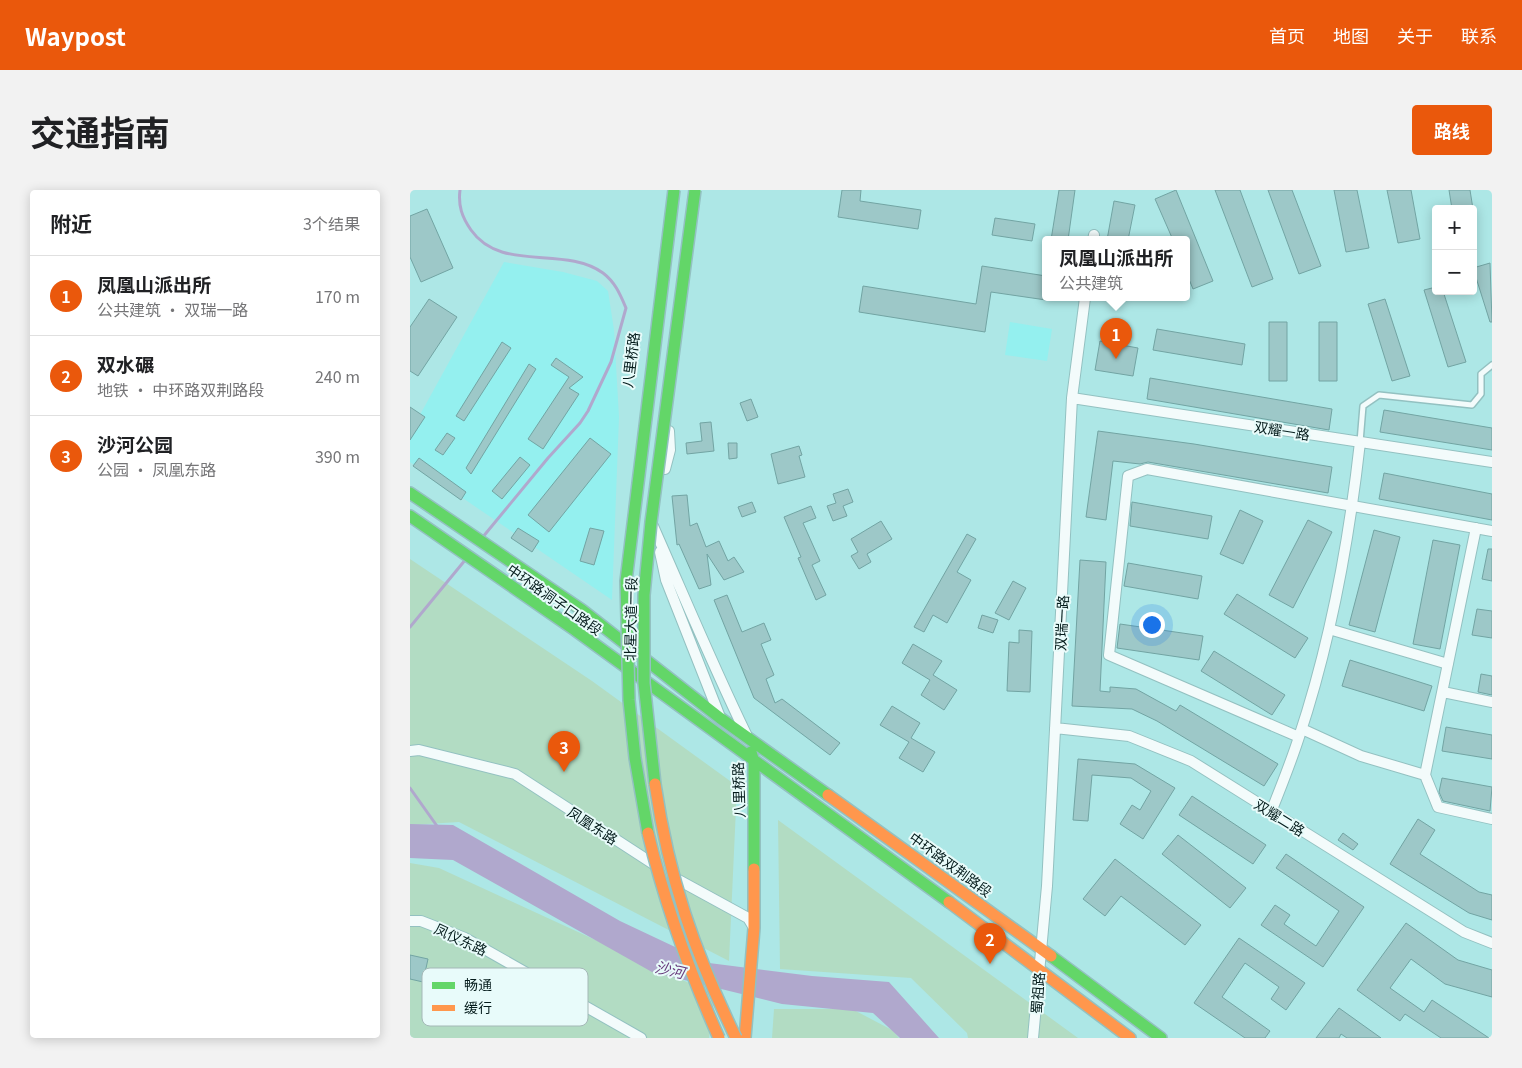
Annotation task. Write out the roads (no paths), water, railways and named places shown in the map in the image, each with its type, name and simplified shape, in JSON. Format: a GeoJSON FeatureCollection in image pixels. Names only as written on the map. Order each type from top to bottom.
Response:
{"type":"FeatureCollection","features":[{"type":"Feature","properties":{"kind":"main road","name":"北星大道一段"},"geometry":{"type":"LineString","coordinates":[[674,190],[626,581],[625,625],[630,725],[639,796],[648,840],[680,948],[701,1001],[719,1038]]}},
{"type":"Feature","properties":{"kind":"main road","name":"北星大道一段"},"geometry":{"type":"LineString","coordinates":[[695,190],[651,520],[644,590],[643,642],[651,755],[670,861],[684,912],[701,962],[736,1038]]}},
{"type":"Feature","properties":{"kind":"main road","name":"中环路洞子口路段"},"geometry":{"type":"LineString","coordinates":[[410,493],[582,610],[720,718]]}},
{"type":"Feature","properties":{"kind":"main road","name":"中环路洞子口路段"},"geometry":{"type":"LineString","coordinates":[[410,516],[575,630],[754,762]]}},
{"type":"Feature","properties":{"kind":"main road","name":"中环路双荆路段"},"geometry":{"type":"LineString","coordinates":[[720,718],[746,734],[1161,1038]]}},
{"type":"Feature","properties":{"kind":"main road","name":"八里桥路"},"geometry":{"type":"LineString","coordinates":[[745,1038],[754,928],[754,762],[746,734]]}},
{"type":"Feature","properties":{"kind":"main road"},"geometry":{"type":"LineString","coordinates":[[754,762],[1039,968],[1130,1038]]}},
{"type":"Feature","properties":{"kind":"street","name":"八里桥路"},"geometry":{"type":"LineString","coordinates":[[668,190],[636,432],[637,463],[643,505],[688,603],[707,653],[746,734]]}},
{"type":"Feature","properties":{"kind":"street","name":"八里桥路"},"geometry":{"type":"LineString","coordinates":[[681,190],[647,482],[647,502],[666,580],[720,718]]}},
{"type":"Feature","properties":{"kind":"street","name":"八里桥路"},"geometry":{"type":"LineString","coordinates":[[655,532],[670,450],[668,365],[695,190]]}},
{"type":"Feature","properties":{"kind":"street","name":"双瑞一路"},"geometry":{"type":"LineString","coordinates":[[1040,948],[1047,886],[1072,398],[1085,301]]}},
{"type":"Feature","properties":{"kind":"street","name":"双耀一路"},"geometry":{"type":"LineString","coordinates":[[1072,398],[1492,462]]}},
{"type":"Feature","properties":{"kind":"street"},"geometry":{"type":"LineString","coordinates":[[1271,812],[1300,733],[1329,629],[1353,506],[1360,442]]}},
{"type":"Feature","properties":{"kind":"street"},"geometry":{"type":"LineString","coordinates":[[1425,775],[1361,756],[1300,733],[1109,655],[1128,476],[1147,469],[1492,531]]}},
{"type":"Feature","properties":{"kind":"street"},"geometry":{"type":"LineString","coordinates":[[1476,528],[1425,775],[1438,807],[1492,819]]}},
{"type":"Feature","properties":{"kind":"street"},"geometry":{"type":"LineString","coordinates":[[1329,629],[1448,664]]}},
{"type":"Feature","properties":{"kind":"street"},"geometry":{"type":"LineString","coordinates":[[1442,692],[1492,702]]}},
{"type":"Feature","properties":{"kind":"street","name":"双耀二路"},"geometry":{"type":"LineString","coordinates":[[1055,728],[1129,736],[1191,761],[1464,932],[1492,943]]}},
{"type":"Feature","properties":{"kind":"street","name":"凤凰东路"},"geometry":{"type":"LineString","coordinates":[[415,750],[515,774],[678,880],[748,918],[754,928]]}},
{"type":"Feature","properties":{"kind":"street","name":"凤仪东路"},"geometry":{"type":"LineString","coordinates":[[410,921],[421,921],[465,938],[518,968]]}},
{"type":"Feature","properties":{"kind":"street","name":"蜀祖路"},"geometry":{"type":"LineString","coordinates":[[1033,1038],[1040,948]]}},
{"type":"Feature","properties":{"kind":"street","name":"凤仪东路"},"geometry":{"type":"LineString","coordinates":[[588,1008],[641,1038]]}},
{"type":"Feature","properties":{"kind":"lane"},"geometry":{"type":"LineString","coordinates":[[1360,442],[1363,406],[1378,395],[1472,405],[1481,394],[1481,374],[1492,365]]}},
{"type":"Feature","properties":{"kind":"water","name":"沙河"},"geometry":{"type":"Polygon","coordinates":[[[410,824],[453,825],[620,921],[709,963],[812,976],[889,982],[939,1038],[900,1038],[873,1013],[782,1004],[652,972],[453,860],[410,858],[410,824]]]}},
{"type":"Feature","properties":{"kind":"waterway"},"geometry":{"type":"LineString","coordinates":[[460,190],[460,206],[465,221],[484,243],[499,251],[516,255],[570,261],[587,265],[603,273],[611,280],[626,308],[611,362],[588,411],[580,423],[548,458],[482,538]]}},
{"type":"Feature","properties":{"kind":"waterway"},"geometry":{"type":"LineString","coordinates":[[410,627],[466,559]]}},
{"type":"Feature","properties":{"kind":"waterway"},"geometry":{"type":"LineString","coordinates":[[410,788],[437,826]]}},
{"type":"Feature","properties":{"kind":"place","name":"凤凰山派出所"},"geometry":{"type":"Point","coordinates":[1116,359]}},
{"type":"Feature","properties":{"kind":"place","name":"沙河公园"},"geometry":{"type":"Point","coordinates":[564,772]}},
{"type":"Feature","properties":{"kind":"place","name":"双水碾"},"geometry":{"type":"Point","coordinates":[990,964]}}]}
